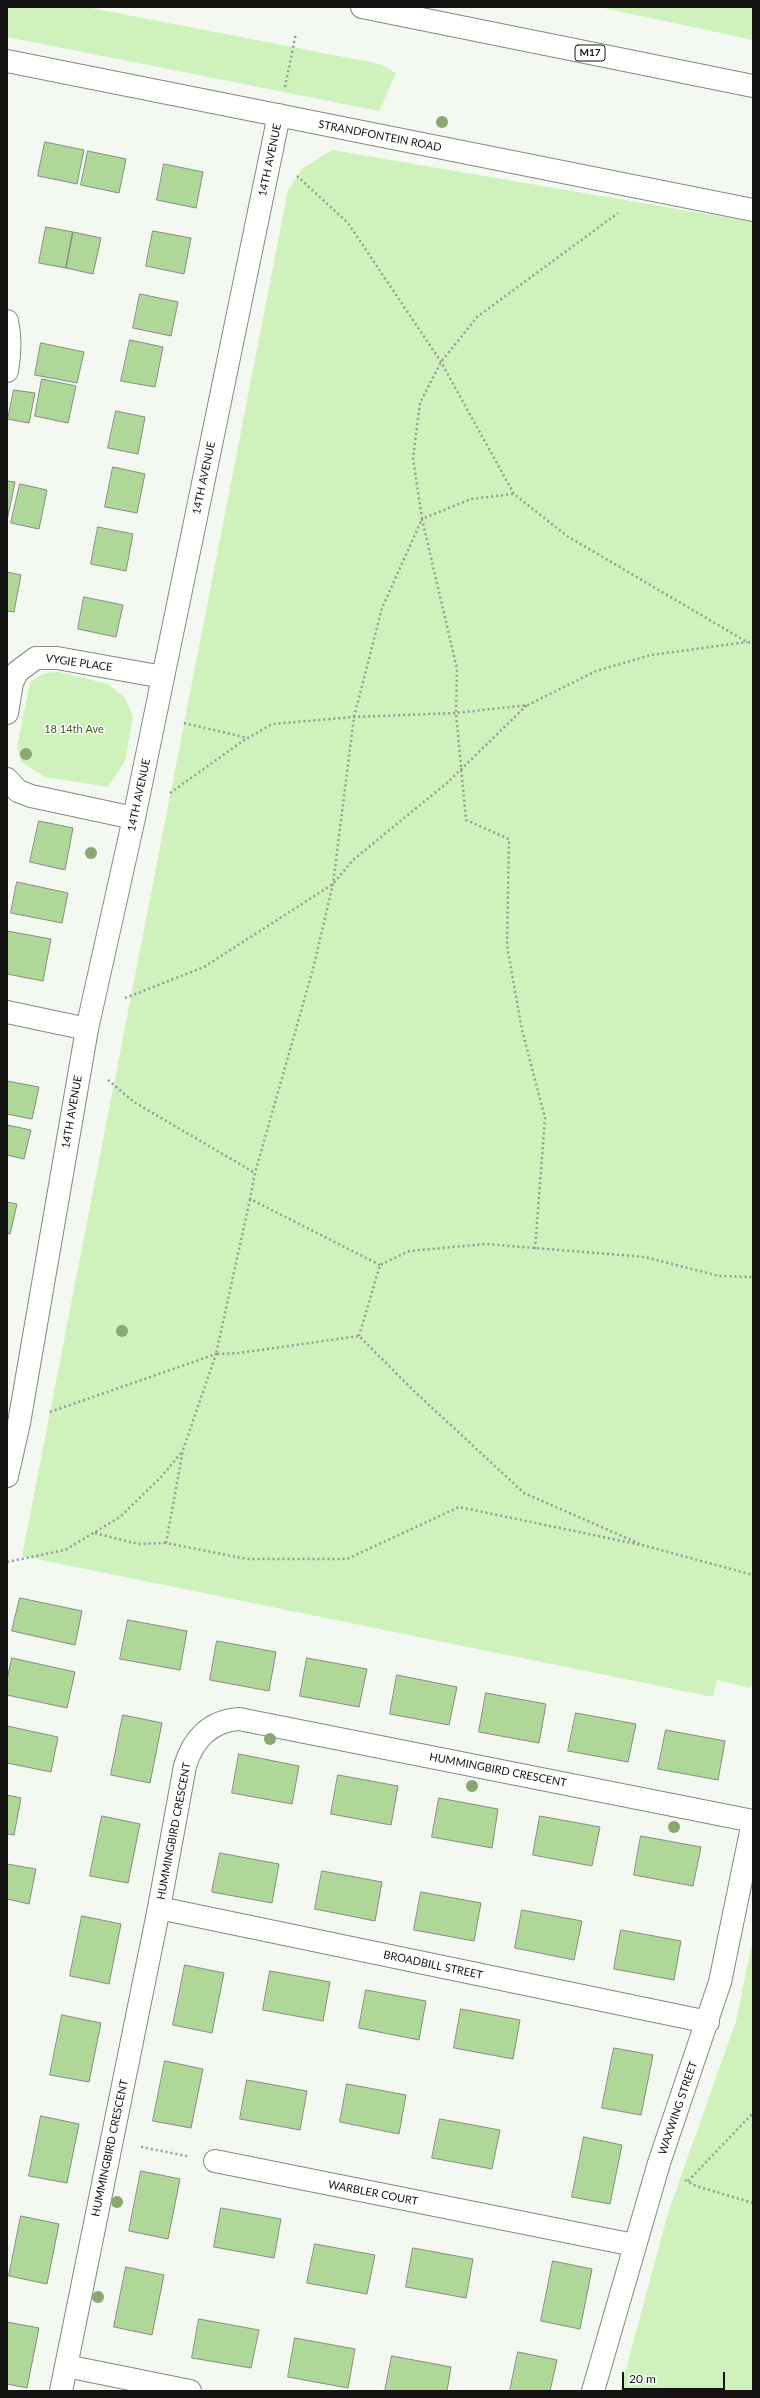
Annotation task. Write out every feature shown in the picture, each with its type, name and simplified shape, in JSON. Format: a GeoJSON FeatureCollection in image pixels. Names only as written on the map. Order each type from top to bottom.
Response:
{"type":"FeatureCollection","features":[{"type":"Feature","properties":{"kind":"street","name":"M17"},"geometry":{"type":"LineString","coordinates":[[362,7],[753,86]]}},
{"type":"Feature","properties":{"kind":"street","name":"STRANDFONTEIN ROAD"},"geometry":{"type":"LineString","coordinates":[[7,61],[753,210]]}},
{"type":"Feature","properties":{"kind":"street","name":"14TH AVENUE"},"geometry":{"type":"LineString","coordinates":[[7,1476],[19,1423],[88,1020],[134,818],[279,115]]}},
{"type":"Feature","properties":{"kind":"street"},"geometry":{"type":"LineString","coordinates":[[7,322],[10,334],[10,353],[7,371]]}},
{"type":"Feature","properties":{"kind":"street","name":"VYGIE PLACE"},"geometry":{"type":"LineString","coordinates":[[7,713],[12,683],[18,672],[36,658],[57,658],[163,677]]}},
{"type":"Feature","properties":{"kind":"street"},"geometry":{"type":"LineString","coordinates":[[7,779],[18,791],[31,796],[134,818]]}},
{"type":"Feature","properties":{"kind":"street"},"geometry":{"type":"LineString","coordinates":[[7,1012],[88,1020]]}},
{"type":"Feature","properties":{"kind":"street","name":"HUMMINGBIRD CRESCENT"},"geometry":{"type":"LineString","coordinates":[[61,2391],[159,1908],[185,1766],[190,1750],[200,1736],[225,1720],[239,1719],[753,1821]]}},
{"type":"Feature","properties":{"kind":"street","name":"WAXWING STREET"},"geometry":{"type":"LineString","coordinates":[[593,2391],[634,2245],[720,1982],[753,1821]]}},
{"type":"Feature","properties":{"kind":"street","name":"BROADBILL STREET"},"geometry":{"type":"LineString","coordinates":[[159,1908],[708,2022]]}},
{"type":"Feature","properties":{"kind":"street","name":"WARBLER COURT"},"geometry":{"type":"LineString","coordinates":[[215,2161],[634,2245]]}},
{"type":"Feature","properties":{"kind":"street"},"geometry":{"type":"LineString","coordinates":[[66,2366],[190,2391]]}},
{"type":"Feature","properties":{"kind":"path"},"geometry":{"type":"LineString","coordinates":[[279,115],[296,33]]}},
{"type":"Feature","properties":{"kind":"path"},"geometry":{"type":"LineString","coordinates":[[271,153],[348,223],[441,362],[514,494],[567,536],[747,642]]}},
{"type":"Feature","properties":{"kind":"path"},"geometry":{"type":"LineString","coordinates":[[535,1248],[545,1118],[522,1030],[507,946],[509,839],[466,820],[456,713],[457,669],[422,519],[413,458],[420,403],[441,362],[477,318],[651,189]]}},
{"type":"Feature","properties":{"kind":"path"},"geometry":{"type":"LineString","coordinates":[[166,1543],[183,1450],[216,1354],[255,1173],[313,970],[333,884],[354,717],[382,608],[422,519],[471,499],[514,494]]}},
{"type":"Feature","properties":{"kind":"path"},"geometry":{"type":"LineString","coordinates":[[88,1020],[204,967],[333,884],[353,860],[462,769],[528,705],[596,671],[651,655],[747,642],[753,643]]}},
{"type":"Feature","properties":{"kind":"path"},"geometry":{"type":"LineString","coordinates":[[134,818],[248,738],[272,724],[354,717],[456,713],[528,705]]}},
{"type":"Feature","properties":{"kind":"path"},"geometry":{"type":"LineString","coordinates":[[155,717],[248,738]]}},
{"type":"Feature","properties":{"kind":"path"},"geometry":{"type":"LineString","coordinates":[[82,1058],[134,1102],[255,1173]]}},
{"type":"Feature","properties":{"kind":"path"},"geometry":{"type":"LineString","coordinates":[[250,1199],[380,1265]]}},
{"type":"Feature","properties":{"kind":"path"},"geometry":{"type":"LineString","coordinates":[[358,1336],[380,1265],[410,1251],[486,1244],[645,1257],[719,1276],[753,1277]]}},
{"type":"Feature","properties":{"kind":"path"},"geometry":{"type":"LineString","coordinates":[[19,1423],[216,1354],[239,1353],[358,1336]]}},
{"type":"Feature","properties":{"kind":"path"},"geometry":{"type":"LineString","coordinates":[[358,1336],[414,1391],[524,1493],[646,1546]]}},
{"type":"Feature","properties":{"kind":"path"},"geometry":{"type":"LineString","coordinates":[[7,1562],[65,1550],[120,1517],[161,1477],[183,1450]]}},
{"type":"Feature","properties":{"kind":"path"},"geometry":{"type":"LineString","coordinates":[[94,1533],[138,1544],[166,1543],[247,1559],[347,1559],[459,1507],[646,1546],[753,1575]]}},
{"type":"Feature","properties":{"kind":"path"},"geometry":{"type":"LineString","coordinates":[[688,2181],[753,2113]]}},
{"type":"Feature","properties":{"kind":"path"},"geometry":{"type":"LineString","coordinates":[[112,2141],[215,2161]]}},
{"type":"Feature","properties":{"kind":"path"},"geometry":{"type":"LineString","coordinates":[[660,2164],[696,2186],[753,2203]]}},
{"type":"Feature","properties":{"kind":"green space"},"geometry":{"type":"Polygon","coordinates":[[[7,7],[86,7],[380,64],[396,73],[379,111],[7,37],[7,7]]]}},
{"type":"Feature","properties":{"kind":"green space"},"geometry":{"type":"Polygon","coordinates":[[[599,7],[753,7],[753,40],[599,7]]]}},
{"type":"Feature","properties":{"kind":"green space"},"geometry":{"type":"Polygon","coordinates":[[[332,150],[753,222],[753,1682],[750,1688],[717,1680],[713,1697],[22,1556],[288,190],[303,168],[332,150]]]}},
{"type":"Feature","properties":{"kind":"green space","name":"18 14th Ave"},"geometry":{"type":"Polygon","coordinates":[[[59,672],[108,684],[125,698],[133,717],[125,761],[108,787],[45,777],[21,762],[17,747],[30,682],[45,673],[59,672]]]}},
{"type":"Feature","properties":{"kind":"green space"},"geometry":{"type":"Polygon","coordinates":[[[753,1939],[753,2391],[620,2391],[668,2213],[736,2021],[753,1939]]]}},
{"type":"Feature","properties":{"kind":"building"},"geometry":{"type":"Polygon","coordinates":[[[45,142],[84,150],[77,184],[38,176],[45,142]]]}},
{"type":"Feature","properties":{"kind":"building"},"geometry":{"type":"Polygon","coordinates":[[[88,151],[126,159],[119,193],[81,185],[88,151]]]}},
{"type":"Feature","properties":{"kind":"building"},"geometry":{"type":"Polygon","coordinates":[[[164,164],[203,172],[196,208],[157,200],[164,164]]]}},
{"type":"Feature","properties":{"kind":"building"},"geometry":{"type":"Polygon","coordinates":[[[46,227],[73,232],[66,268],[39,263],[46,227]]]}},
{"type":"Feature","properties":{"kind":"building"},"geometry":{"type":"Polygon","coordinates":[[[153,231],[191,238],[184,274],[146,266],[153,231]]]}},
{"type":"Feature","properties":{"kind":"building"},"geometry":{"type":"Polygon","coordinates":[[[73,232],[101,238],[93,274],[66,268],[73,232]]]}},
{"type":"Feature","properties":{"kind":"building"},"geometry":{"type":"Polygon","coordinates":[[[140,294],[178,302],[171,336],[133,328],[140,294]]]}},
{"type":"Feature","properties":{"kind":"building"},"geometry":{"type":"Polygon","coordinates":[[[130,340],[163,347],[155,387],[121,381],[130,340]]]}},
{"type":"Feature","properties":{"kind":"building"},"geometry":{"type":"Polygon","coordinates":[[[41,343],[84,352],[77,383],[35,375],[41,343]]]}},
{"type":"Feature","properties":{"kind":"building"},"geometry":{"type":"Polygon","coordinates":[[[42,379],[76,386],[68,423],[35,416],[42,379]]]}},
{"type":"Feature","properties":{"kind":"building"},"geometry":{"type":"Polygon","coordinates":[[[14,390],[35,393],[29,423],[8,419],[14,390]]]}},
{"type":"Feature","properties":{"kind":"building"},"geometry":{"type":"Polygon","coordinates":[[[116,411],[145,417],[138,454],[108,448],[116,411]]]}},
{"type":"Feature","properties":{"kind":"building"},"geometry":{"type":"Polygon","coordinates":[[[113,467],[145,474],[137,513],[105,507],[113,467]]]}},
{"type":"Feature","properties":{"kind":"building"},"geometry":{"type":"Polygon","coordinates":[[[7,481],[15,482],[7,521],[7,481]]]}},
{"type":"Feature","properties":{"kind":"building"},"geometry":{"type":"Polygon","coordinates":[[[20,484],[47,490],[39,529],[11,523],[20,484]]]}},
{"type":"Feature","properties":{"kind":"building"},"geometry":{"type":"Polygon","coordinates":[[[98,527],[133,534],[126,571],[91,564],[98,527]]]}},
{"type":"Feature","properties":{"kind":"building"},"geometry":{"type":"Polygon","coordinates":[[[7,572],[21,575],[14,612],[7,611],[7,572]]]}},
{"type":"Feature","properties":{"kind":"building"},"geometry":{"type":"Polygon","coordinates":[[[84,597],[123,605],[116,637],[78,629],[84,597]]]}},
{"type":"Feature","properties":{"kind":"building"},"geometry":{"type":"Polygon","coordinates":[[[39,821],[73,828],[65,870],[30,862],[39,821]]]}},
{"type":"Feature","properties":{"kind":"building"},"geometry":{"type":"Polygon","coordinates":[[[17,882],[68,893],[62,923],[11,913],[17,882]]]}},
{"type":"Feature","properties":{"kind":"building"},"geometry":{"type":"Polygon","coordinates":[[[7,931],[51,939],[43,981],[7,974],[7,931]]]}},
{"type":"Feature","properties":{"kind":"building"},"geometry":{"type":"Polygon","coordinates":[[[7,1081],[39,1087],[32,1119],[7,1114],[7,1081]]]}},
{"type":"Feature","properties":{"kind":"building"},"geometry":{"type":"Polygon","coordinates":[[[7,1125],[31,1130],[24,1159],[7,1155],[7,1125]]]}},
{"type":"Feature","properties":{"kind":"building"},"geometry":{"type":"Polygon","coordinates":[[[7,1202],[17,1204],[10,1234],[7,1233],[7,1202]]]}},
{"type":"Feature","properties":{"kind":"building"},"geometry":{"type":"Polygon","coordinates":[[[20,1598],[82,1611],[75,1645],[12,1631],[20,1598]]]}},
{"type":"Feature","properties":{"kind":"building"},"geometry":{"type":"Polygon","coordinates":[[[128,1620],[187,1631],[180,1670],[120,1659],[128,1620]]]}},
{"type":"Feature","properties":{"kind":"building"},"geometry":{"type":"Polygon","coordinates":[[[217,1641],[276,1652],[269,1691],[210,1680],[217,1641]]]}},
{"type":"Feature","properties":{"kind":"building"},"geometry":{"type":"Polygon","coordinates":[[[12,1658],[75,1672],[67,1708],[7,1695],[7,1680],[12,1658]]]}},
{"type":"Feature","properties":{"kind":"building"},"geometry":{"type":"Polygon","coordinates":[[[307,1658],[367,1669],[359,1707],[300,1696],[307,1658]]]}},
{"type":"Feature","properties":{"kind":"building"},"geometry":{"type":"Polygon","coordinates":[[[397,1675],[457,1687],[449,1725],[390,1714],[397,1675]]]}},
{"type":"Feature","properties":{"kind":"building"},"geometry":{"type":"Polygon","coordinates":[[[486,1693],[546,1704],[539,1743],[479,1732],[486,1693]]]}},
{"type":"Feature","properties":{"kind":"building"},"geometry":{"type":"Polygon","coordinates":[[[576,1713],[636,1724],[628,1762],[568,1751],[576,1713]]]}},
{"type":"Feature","properties":{"kind":"building"},"geometry":{"type":"Polygon","coordinates":[[[123,1715],[162,1723],[150,1783],[111,1775],[123,1715]]]}},
{"type":"Feature","properties":{"kind":"building"},"geometry":{"type":"Polygon","coordinates":[[[7,1726],[58,1737],[51,1772],[7,1763],[7,1726]]]}},
{"type":"Feature","properties":{"kind":"building"},"geometry":{"type":"Polygon","coordinates":[[[666,1730],[725,1741],[718,1780],[658,1769],[666,1730]]]}},
{"type":"Feature","properties":{"kind":"building"},"geometry":{"type":"Polygon","coordinates":[[[239,1754],[299,1766],[292,1804],[232,1793],[239,1754]]]}},
{"type":"Feature","properties":{"kind":"building"},"geometry":{"type":"Polygon","coordinates":[[[338,1775],[398,1786],[391,1825],[331,1814],[338,1775]]]}},
{"type":"Feature","properties":{"kind":"building"},"geometry":{"type":"Polygon","coordinates":[[[7,1795],[21,1798],[14,1835],[7,1834],[7,1795]]]}},
{"type":"Feature","properties":{"kind":"building"},"geometry":{"type":"Polygon","coordinates":[[[439,1798],[498,1809],[492,1848],[432,1837],[439,1798]]]}},
{"type":"Feature","properties":{"kind":"building"},"geometry":{"type":"Polygon","coordinates":[[[102,1816],[140,1824],[128,1883],[90,1876],[102,1816]]]}},
{"type":"Feature","properties":{"kind":"building"},"geometry":{"type":"Polygon","coordinates":[[[540,1816],[600,1827],[592,1866],[533,1855],[540,1816]]]}},
{"type":"Feature","properties":{"kind":"building"},"geometry":{"type":"Polygon","coordinates":[[[641,1836],[701,1847],[693,1886],[634,1875],[641,1836]]]}},
{"type":"Feature","properties":{"kind":"building"},"geometry":{"type":"Polygon","coordinates":[[[220,1853],[279,1864],[272,1903],[212,1892],[220,1853]]]}},
{"type":"Feature","properties":{"kind":"building"},"geometry":{"type":"Polygon","coordinates":[[[7,1864],[36,1869],[29,1904],[7,1899],[7,1864]]]}},
{"type":"Feature","properties":{"kind":"building"},"geometry":{"type":"Polygon","coordinates":[[[322,1871],[382,1882],[375,1921],[315,1909],[322,1871]]]}},
{"type":"Feature","properties":{"kind":"building"},"geometry":{"type":"Polygon","coordinates":[[[421,1892],[481,1903],[474,1941],[414,1930],[421,1892]]]}},
{"type":"Feature","properties":{"kind":"building"},"geometry":{"type":"Polygon","coordinates":[[[522,1910],[582,1921],[574,1960],[515,1948],[522,1910]]]}},
{"type":"Feature","properties":{"kind":"building"},"geometry":{"type":"Polygon","coordinates":[[[82,1916],[121,1924],[109,1984],[70,1976],[82,1916]]]}},
{"type":"Feature","properties":{"kind":"building"},"geometry":{"type":"Polygon","coordinates":[[[621,1930],[681,1941],[674,1980],[614,1969],[621,1930]]]}},
{"type":"Feature","properties":{"kind":"building"},"geometry":{"type":"Polygon","coordinates":[[[185,1965],[224,1973],[212,2033],[173,2025],[185,1965]]]}},
{"type":"Feature","properties":{"kind":"building"},"geometry":{"type":"Polygon","coordinates":[[[270,1971],[330,1982],[323,2021],[263,2010],[270,1971]]]}},
{"type":"Feature","properties":{"kind":"building"},"geometry":{"type":"Polygon","coordinates":[[[366,1990],[426,2001],[419,2040],[359,2028],[366,1990]]]}},
{"type":"Feature","properties":{"kind":"building"},"geometry":{"type":"Polygon","coordinates":[[[461,2009],[520,2020],[513,2059],[454,2048],[461,2009]]]}},
{"type":"Feature","properties":{"kind":"building"},"geometry":{"type":"Polygon","coordinates":[[[62,2015],[101,2023],[89,2082],[50,2075],[62,2015]]]}},
{"type":"Feature","properties":{"kind":"building"},"geometry":{"type":"Polygon","coordinates":[[[614,2048],[653,2055],[641,2115],[602,2108],[614,2048]]]}},
{"type":"Feature","properties":{"kind":"building"},"geometry":{"type":"Polygon","coordinates":[[[165,2061],[203,2069],[191,2128],[153,2121],[165,2061]]]}},
{"type":"Feature","properties":{"kind":"building"},"geometry":{"type":"Polygon","coordinates":[[[247,2080],[307,2091],[300,2130],[240,2119],[247,2080]]]}},
{"type":"Feature","properties":{"kind":"building"},"geometry":{"type":"Polygon","coordinates":[[[347,2084],[406,2095],[399,2134],[340,2122],[347,2084]]]}},
{"type":"Feature","properties":{"kind":"building"},"geometry":{"type":"Polygon","coordinates":[[[41,2116],[79,2124],[67,2183],[29,2176],[41,2116]]]}},
{"type":"Feature","properties":{"kind":"building"},"geometry":{"type":"Polygon","coordinates":[[[440,2119],[500,2130],[492,2169],[432,2158],[440,2119]]]}},
{"type":"Feature","properties":{"kind":"building"},"geometry":{"type":"Polygon","coordinates":[[[584,2137],[622,2145],[610,2204],[572,2197],[584,2137]]]}},
{"type":"Feature","properties":{"kind":"building"},"geometry":{"type":"Polygon","coordinates":[[[141,2171],[180,2179],[168,2239],[129,2231],[141,2171]]]}},
{"type":"Feature","properties":{"kind":"building"},"geometry":{"type":"Polygon","coordinates":[[[221,2208],[281,2219],[274,2258],[214,2247],[221,2208]]]}},
{"type":"Feature","properties":{"kind":"building"},"geometry":{"type":"Polygon","coordinates":[[[21,2216],[59,2224],[47,2284],[9,2276],[21,2216]]]}},
{"type":"Feature","properties":{"kind":"building"},"geometry":{"type":"Polygon","coordinates":[[[315,2244],[375,2255],[367,2294],[307,2283],[315,2244]]]}},
{"type":"Feature","properties":{"kind":"building"},"geometry":{"type":"Polygon","coordinates":[[[413,2248],[473,2259],[466,2298],[406,2287],[413,2248]]]}},
{"type":"Feature","properties":{"kind":"building"},"geometry":{"type":"Polygon","coordinates":[[[553,2261],[592,2269],[580,2329],[541,2321],[553,2261]]]}},
{"type":"Feature","properties":{"kind":"building"},"geometry":{"type":"Polygon","coordinates":[[[126,2267],[164,2275],[152,2335],[114,2327],[126,2267]]]}},
{"type":"Feature","properties":{"kind":"building"},"geometry":{"type":"Polygon","coordinates":[[[199,2319],[259,2330],[251,2368],[192,2358],[199,2319]]]}},
{"type":"Feature","properties":{"kind":"building"},"geometry":{"type":"Polygon","coordinates":[[[7,2322],[39,2328],[27,2388],[7,2384],[7,2322]]]}},
{"type":"Feature","properties":{"kind":"building"},"geometry":{"type":"Polygon","coordinates":[[[295,2338],[355,2349],[348,2388],[288,2377],[295,2338]]]}},
{"type":"Feature","properties":{"kind":"building"},"geometry":{"type":"Polygon","coordinates":[[[518,2352],[557,2360],[550,2391],[510,2391],[518,2352]]]}},
{"type":"Feature","properties":{"kind":"building"},"geometry":{"type":"Polygon","coordinates":[[[392,2356],[451,2367],[447,2391],[385,2391],[392,2356]]]}}]}
